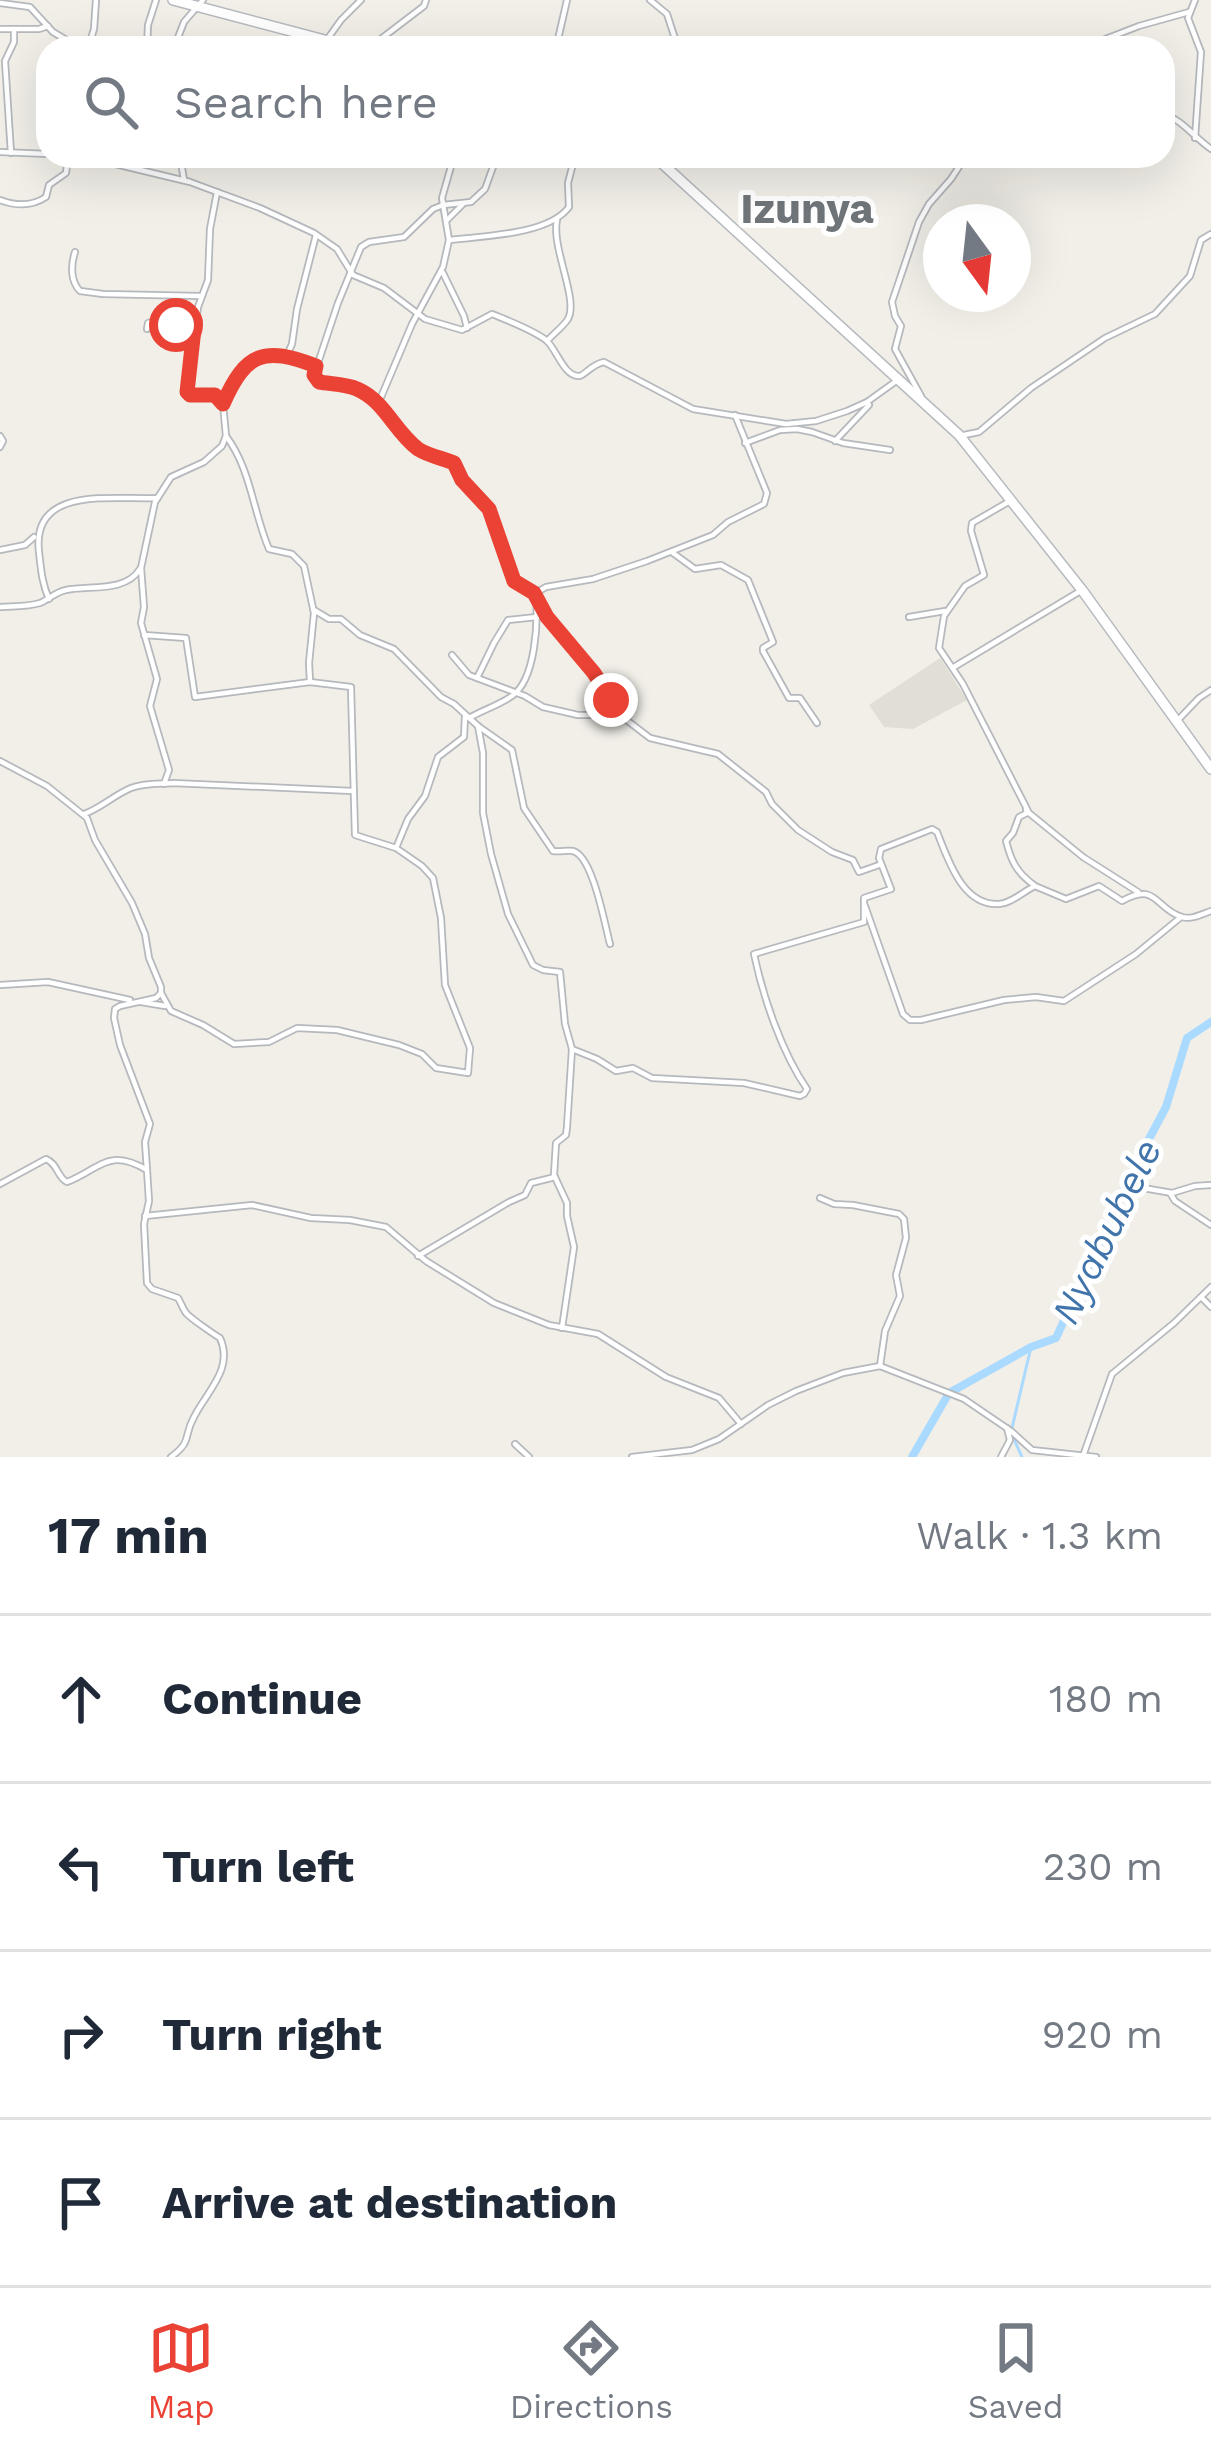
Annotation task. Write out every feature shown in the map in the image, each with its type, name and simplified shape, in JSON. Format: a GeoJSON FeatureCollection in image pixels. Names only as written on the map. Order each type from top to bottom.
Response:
{"type":"FeatureCollection","features":[{"type":"Feature","properties":{"kind":"street"},"geometry":{"type":"LineString","coordinates":[[34,0],[34,10]]}},
{"type":"Feature","properties":{"kind":"street"},"geometry":{"type":"LineString","coordinates":[[90,36],[96,0]]}},
{"type":"Feature","properties":{"kind":"street"},"geometry":{"type":"LineString","coordinates":[[148,36],[156,0]]}},
{"type":"Feature","properties":{"kind":"street"},"geometry":{"type":"LineString","coordinates":[[173,0],[200,3],[301,36]]}},
{"type":"Feature","properties":{"kind":"street"},"geometry":{"type":"LineString","coordinates":[[330,36],[362,0]]}},
{"type":"Feature","properties":{"kind":"street"},"geometry":{"type":"LineString","coordinates":[[385,36],[426,0]]}},
{"type":"Feature","properties":{"kind":"street"},"geometry":{"type":"LineString","coordinates":[[559,36],[568,0]]}},
{"type":"Feature","properties":{"kind":"street"},"geometry":{"type":"LineString","coordinates":[[650,0],[667,14],[673,36]]}},
{"type":"Feature","properties":{"kind":"street"},"geometry":{"type":"LineString","coordinates":[[1195,0],[1189,12],[1201,52],[1196,138]]}},
{"type":"Feature","properties":{"kind":"street"},"geometry":{"type":"LineString","coordinates":[[0,3],[27,5],[64,36]]}},
{"type":"Feature","properties":{"kind":"street"},"geometry":{"type":"LineString","coordinates":[[179,36],[200,3]]}},
{"type":"Feature","properties":{"kind":"street"},"geometry":{"type":"LineString","coordinates":[[1113,36],[1189,12]]}},
{"type":"Feature","properties":{"kind":"street"},"geometry":{"type":"LineString","coordinates":[[0,29],[48,26]]}},
{"type":"Feature","properties":{"kind":"street"},"geometry":{"type":"LineString","coordinates":[[11,153],[5,60],[14,42],[14,29]]}},
{"type":"Feature","properties":{"kind":"street"},"geometry":{"type":"LineString","coordinates":[[1175,119],[1211,148]]}},
{"type":"Feature","properties":{"kind":"street"},"geometry":{"type":"LineString","coordinates":[[0,152],[36,154]]}},
{"type":"Feature","properties":{"kind":"street"},"geometry":{"type":"LineString","coordinates":[[0,200],[27,205],[43,200],[49,185],[67,168]]}},
{"type":"Feature","properties":{"kind":"street"},"geometry":{"type":"LineString","coordinates":[[146,168],[247,203],[316,235],[343,255],[351,273],[384,287],[417,314],[457,330],[492,314],[547,341],[566,370],[576,376],[604,362],[693,409],[786,424],[816,421],[867,402],[899,379]]}},
{"type":"Feature","properties":{"kind":"street"},"geometry":{"type":"LineString","coordinates":[[182,168],[184,180]]}},
{"type":"Feature","properties":{"kind":"street"},"geometry":{"type":"LineString","coordinates":[[379,402],[417,314],[442,271],[449,240],[443,193],[450,168]]}},
{"type":"Feature","properties":{"kind":"street"},"geometry":{"type":"LineString","coordinates":[[493,168],[485,189],[471,202],[434,209],[404,238],[361,247],[314,375],[319,382],[359,389],[379,402],[413,444],[454,463],[462,480],[489,509],[514,581],[535,596],[625,717],[650,738],[707,750],[725,759],[766,791],[772,804],[798,830],[854,860],[859,872],[881,865]]}},
{"type":"Feature","properties":{"kind":"street"},"geometry":{"type":"LineString","coordinates":[[449,240],[514,232],[557,219],[568,207],[572,168]]}},
{"type":"Feature","properties":{"kind":"street"},"geometry":{"type":"LineString","coordinates":[[667,168],[959,435],[1082,590],[1211,769]]}},
{"type":"Feature","properties":{"kind":"street"},"geometry":{"type":"LineString","coordinates":[[927,405],[895,349],[901,326],[892,302],[925,211],[957,168]]}},
{"type":"Feature","properties":{"kind":"street"},"geometry":{"type":"LineString","coordinates":[[217,192],[208,280],[195,320],[187,393],[215,395],[223,404]]}},
{"type":"Feature","properties":{"kind":"street"},"geometry":{"type":"LineString","coordinates":[[447,220],[463,204]]}},
{"type":"Feature","properties":{"kind":"street"},"geometry":{"type":"LineString","coordinates":[[547,341],[571,312],[556,245],[557,219]]}},
{"type":"Feature","properties":{"kind":"street"},"geometry":{"type":"LineString","coordinates":[[959,435],[979,432],[1031,388],[1105,338],[1155,314],[1184,286],[1201,240],[1211,234]]}},
{"type":"Feature","properties":{"kind":"street"},"geometry":{"type":"LineString","coordinates":[[287,355],[316,235]]}},
{"type":"Feature","properties":{"kind":"street"},"geometry":{"type":"LineString","coordinates":[[75,252],[72,269],[80,291],[201,296]]}},
{"type":"Feature","properties":{"kind":"street"},"geometry":{"type":"LineString","coordinates":[[442,271],[467,328]]}},
{"type":"Feature","properties":{"kind":"street"},"geometry":{"type":"LineString","coordinates":[[146,329],[154,319],[195,320]]}},
{"type":"Feature","properties":{"kind":"street"},"geometry":{"type":"LineString","coordinates":[[174,327],[182,320]]}},
{"type":"Feature","properties":{"kind":"street"},"geometry":{"type":"LineString","coordinates":[[164,784],[169,770],[150,706],[158,680],[141,623],[145,608],[141,568],[157,498],[172,477],[204,462],[222,446],[226,436],[223,404],[251,361],[287,355],[316,366]]}},
{"type":"Feature","properties":{"kind":"street"},"geometry":{"type":"LineString","coordinates":[[835,441],[869,405]]}},
{"type":"Feature","properties":{"kind":"street"},"geometry":{"type":"LineString","coordinates":[[535,596],[553,586],[593,579],[713,535],[766,502],[767,493],[735,415]]}},
{"type":"Feature","properties":{"kind":"street"},"geometry":{"type":"LineString","coordinates":[[745,443],[790,429],[890,450]]}},
{"type":"Feature","properties":{"kind":"street"},"geometry":{"type":"LineString","coordinates":[[0,436],[0,447]]}},
{"type":"Feature","properties":{"kind":"street"},"geometry":{"type":"LineString","coordinates":[[226,436],[237,449],[269,549],[292,554],[303,564],[314,610],[310,682]]}},
{"type":"Feature","properties":{"kind":"street"},"geometry":{"type":"LineString","coordinates":[[0,550],[25,545],[46,516],[63,505],[157,498]]}},
{"type":"Feature","properties":{"kind":"street"},"geometry":{"type":"LineString","coordinates":[[1010,501],[972,523],[984,575],[965,586],[948,610],[941,622],[939,648],[1026,809],[1038,821],[1083,857],[1181,917],[1211,911]]}},
{"type":"Feature","properties":{"kind":"street"},"geometry":{"type":"LineString","coordinates":[[38,532],[49,599]]}},
{"type":"Feature","properties":{"kind":"street"},"geometry":{"type":"LineString","coordinates":[[672,551],[694,568],[721,566],[749,581],[773,642],[763,652],[789,698],[800,698],[817,723]]}},
{"type":"Feature","properties":{"kind":"street"},"geometry":{"type":"LineString","coordinates":[[0,607],[26,606],[64,590],[132,580],[141,568]]}},
{"type":"Feature","properties":{"kind":"street"},"geometry":{"type":"LineString","coordinates":[[952,668],[1082,590]]}},
{"type":"Feature","properties":{"kind":"street"},"geometry":{"type":"LineString","coordinates":[[467,716],[517,693],[525,680],[535,640],[535,596]]}},
{"type":"Feature","properties":{"kind":"street"},"geometry":{"type":"LineString","coordinates":[[314,610],[329,619],[341,619],[360,635],[394,649],[441,697],[512,750],[524,808],[550,848],[581,856],[595,886],[610,944]]}},
{"type":"Feature","properties":{"kind":"street"},"geometry":{"type":"LineString","coordinates":[[909,617],[948,610]]}},
{"type":"Feature","properties":{"kind":"street"},"geometry":{"type":"LineString","coordinates":[[477,678],[508,620],[537,617]]}},
{"type":"Feature","properties":{"kind":"street"},"geometry":{"type":"LineString","coordinates":[[0,761],[47,786],[83,814],[132,903],[146,937],[148,958],[171,1011],[234,1044],[269,1042],[297,1028],[337,1030],[399,1045],[428,1058],[436,1068],[468,1073],[471,1052],[445,985],[433,878],[396,848],[356,836],[352,688],[310,682],[195,697],[186,638],[144,634]]}},
{"type":"Feature","properties":{"kind":"street"},"geometry":{"type":"LineString","coordinates":[[452,655],[477,678],[543,707],[578,715],[625,717]]}},
{"type":"Feature","properties":{"kind":"street"},"geometry":{"type":"LineString","coordinates":[[1178,720],[1211,690]]}},
{"type":"Feature","properties":{"kind":"street"},"geometry":{"type":"LineString","coordinates":[[396,848],[408,819],[425,796],[438,757],[464,737],[467,716]]}},
{"type":"Feature","properties":{"kind":"street"},"geometry":{"type":"LineString","coordinates":[[478,727],[490,854],[505,905],[531,962],[538,969],[560,972],[572,1049],[566,1135],[556,1143],[553,1167],[567,1203],[574,1247],[562,1328]]}},
{"type":"Feature","properties":{"kind":"street"},"geometry":{"type":"LineString","coordinates":[[83,814],[134,787],[164,784],[352,791]]}},
{"type":"Feature","properties":{"kind":"street"},"geometry":{"type":"LineString","coordinates":[[1026,809],[1006,842],[1019,873],[1035,886],[1066,898],[1099,886],[1118,900],[1138,892]]}},
{"type":"Feature","properties":{"kind":"street"},"geometry":{"type":"LineString","coordinates":[[572,1049],[616,1070],[633,1068],[652,1078],[744,1083],[802,1096],[807,1089],[767,1003],[754,954],[865,921],[866,896],[891,889],[881,865],[881,849],[935,829],[970,894],[1005,903],[1035,886]]}},
{"type":"Feature","properties":{"kind":"street"},"geometry":{"type":"LineString","coordinates":[[863,901],[903,1014],[921,1020],[1021,998],[1064,1001],[1136,955],[1181,917]]}},
{"type":"Feature","properties":{"kind":"street"},"geometry":{"type":"LineString","coordinates":[[0,985],[49,982],[168,1006]]}},
{"type":"Feature","properties":{"kind":"street"},"geometry":{"type":"LineString","coordinates":[[161,993],[116,1009],[114,1018],[150,1124],[145,1216],[149,1287],[178,1298],[187,1314],[220,1338],[225,1351],[215,1384],[190,1423],[188,1439],[171,1457]]}},
{"type":"Feature","properties":{"kind":"street"},"geometry":{"type":"LineString","coordinates":[[0,1184],[46,1159],[67,1182],[108,1160],[147,1170]]}},
{"type":"Feature","properties":{"kind":"street"},"geometry":{"type":"LineString","coordinates":[[418,1256],[523,1197],[531,1183],[555,1178]]}},
{"type":"Feature","properties":{"kind":"street"},"geometry":{"type":"LineString","coordinates":[[1126,1185],[1170,1193],[1211,1185]]}},
{"type":"Feature","properties":{"kind":"street"},"geometry":{"type":"LineString","coordinates":[[1170,1193],[1211,1226]]}},
{"type":"Feature","properties":{"kind":"street"},"geometry":{"type":"LineString","coordinates":[[820,1198],[899,1214],[904,1219],[906,1238],[896,1276],[900,1296],[885,1331],[880,1366]]}},
{"type":"Feature","properties":{"kind":"street"},"geometry":{"type":"LineString","coordinates":[[145,1216],[256,1205],[315,1219],[386,1227],[418,1256],[494,1303],[562,1328],[598,1334],[666,1377],[724,1401],[741,1424]]}},
{"type":"Feature","properties":{"kind":"street"},"geometry":{"type":"LineString","coordinates":[[1083,1456],[1112,1374],[1211,1287]]}},
{"type":"Feature","properties":{"kind":"street"},"geometry":{"type":"LineString","coordinates":[[1201,1297],[1211,1307]]}},
{"type":"Feature","properties":{"kind":"street"},"geometry":{"type":"LineString","coordinates":[[632,1457],[683,1453],[719,1439],[768,1405],[826,1379],[880,1366],[964,1399],[1032,1450],[1096,1457]]}},
{"type":"Feature","properties":{"kind":"street"},"geometry":{"type":"LineString","coordinates":[[1001,1457],[1010,1440],[1007,1428]]}},
{"type":"Feature","properties":{"kind":"street"},"geometry":{"type":"LineString","coordinates":[[515,1444],[530,1457]]}},
{"type":"Feature","properties":{"kind":"shaded area"},"geometry":{"type":"Polygon","coordinates":[[[940,658],[967,700],[913,729],[884,727],[869,705],[940,658]]]}},
{"type":"Feature","properties":{"kind":"waterway","name":"Nyabubele"},"geometry":{"type":"LineString","coordinates":[[912,1457],[949,1393],[1056,1338],[1166,1107],[1187,1038],[1211,1022]]}},
{"type":"Feature","properties":{"kind":"waterway"},"geometry":{"type":"LineString","coordinates":[[1012,1428],[1031,1347]]}},
{"type":"Feature","properties":{"kind":"waterway"},"geometry":{"type":"LineString","coordinates":[[1013,1437],[1022,1457]]}},
{"type":"Feature","properties":{"kind":"district","name":"Izunya"},"geometry":{"type":"Point","coordinates":[807,208]}},
{"type":"Feature","properties":{"kind":"route"},"geometry":{"type":"LineString","coordinates":[[176,325],[195,320],[190,395],[215,395],[223,404],[234,382],[256,357],[288,355],[316,366],[314,375],[319,382],[359,389],[379,402],[418,449],[454,463],[462,480],[489,509],[514,581],[534,593],[611,700]]}}]}
